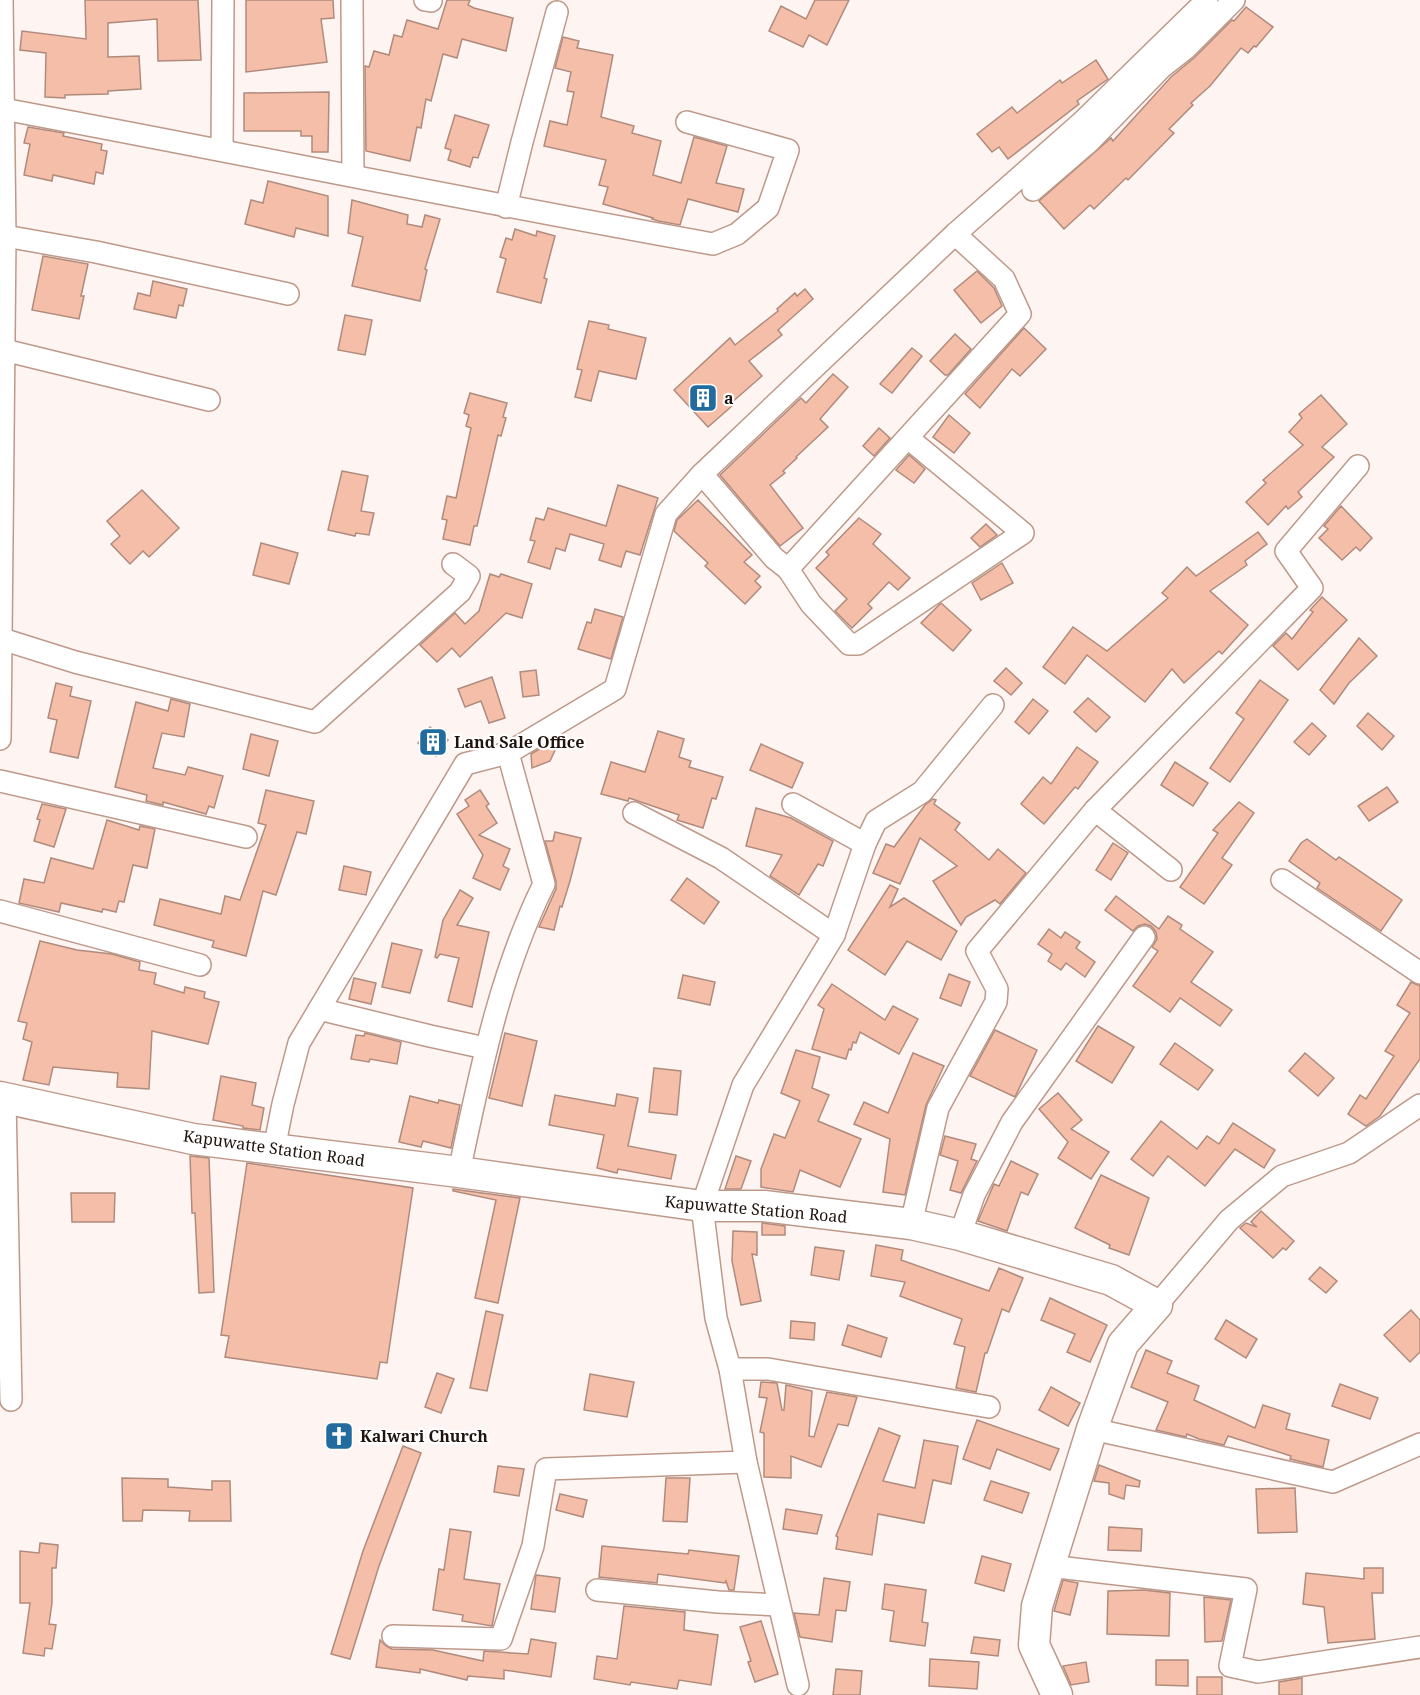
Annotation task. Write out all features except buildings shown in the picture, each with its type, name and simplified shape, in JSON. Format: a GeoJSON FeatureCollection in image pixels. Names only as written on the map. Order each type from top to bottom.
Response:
{"type":"FeatureCollection","features":[{"type":"Feature","properties":{"kind":"street"},"geometry":{"type":"LineString","coordinates":[[0,739],[5,236],[2,0]]}},
{"type":"Feature","properties":{"kind":"street"},"geometry":{"type":"LineString","coordinates":[[222,150],[223,0]]}},
{"type":"Feature","properties":{"kind":"street"},"geometry":{"type":"LineString","coordinates":[[352,0],[353,177]]}},
{"type":"Feature","properties":{"kind":"street"},"geometry":{"type":"LineString","coordinates":[[274,1149],[299,1043],[465,764],[508,753],[615,689],[666,514],[702,474],[955,234],[1081,123],[1207,0]]}},
{"type":"Feature","properties":{"kind":"street"},"geometry":{"type":"LineString","coordinates":[[1033,190],[1090,141],[1162,67],[1185,49],[1234,0]]}},
{"type":"Feature","properties":{"kind":"street"},"geometry":{"type":"LineString","coordinates":[[506,207],[557,12]]}},
{"type":"Feature","properties":{"kind":"street"},"geometry":{"type":"LineString","coordinates":[[3,109],[506,207],[713,244],[737,234],[768,208],[788,150],[687,122]]}},
{"type":"Feature","properties":{"kind":"street"},"geometry":{"type":"LineString","coordinates":[[788,569],[1020,314],[1004,279],[955,234]]}},
{"type":"Feature","properties":{"kind":"street"},"geometry":{"type":"LineString","coordinates":[[5,236],[96,252],[288,294]]}},
{"type":"Feature","properties":{"kind":"street"},"geometry":{"type":"LineString","coordinates":[[4,350],[209,400]]}},
{"type":"Feature","properties":{"kind":"street"},"geometry":{"type":"LineString","coordinates":[[702,474],[774,558],[788,569],[811,604],[849,644],[858,644],[1023,533],[909,438]]}},
{"type":"Feature","properties":{"kind":"street"},"geometry":{"type":"LineString","coordinates":[[911,1224],[938,1108],[996,1002],[997,989],[977,951],[1095,810],[1312,588],[1286,551],[1358,466]]}},
{"type":"Feature","properties":{"kind":"street"},"geometry":{"type":"LineString","coordinates":[[2,639],[75,662],[315,722],[460,592],[469,576],[453,564]]}},
{"type":"Feature","properties":{"kind":"street"},"geometry":{"type":"LineString","coordinates":[[798,1686],[746,1462],[730,1369],[716,1317],[702,1206],[743,1085],[834,935],[865,844],[876,821],[921,792],[993,705]]}},
{"type":"Feature","properties":{"kind":"street"},"geometry":{"type":"LineString","coordinates":[[459,1172],[485,1048],[508,970],[525,921],[544,884],[508,753]]}},
{"type":"Feature","properties":{"kind":"street"},"geometry":{"type":"LineString","coordinates":[[0,781],[246,837]]}},
{"type":"Feature","properties":{"kind":"street"},"geometry":{"type":"LineString","coordinates":[[793,804],[865,844]]}},
{"type":"Feature","properties":{"kind":"street"},"geometry":{"type":"LineString","coordinates":[[1095,810],[1171,870]]}},
{"type":"Feature","properties":{"kind":"street"},"geometry":{"type":"LineString","coordinates":[[634,813],[721,858],[834,935]]}},
{"type":"Feature","properties":{"kind":"street"},"geometry":{"type":"LineString","coordinates":[[1282,880],[1420,973]]}},
{"type":"Feature","properties":{"kind":"street"},"geometry":{"type":"LineString","coordinates":[[0,911],[200,965]]}},
{"type":"Feature","properties":{"kind":"street"},"geometry":{"type":"LineString","coordinates":[[960,1235],[974,1195],[1012,1122],[1144,937]]}},
{"type":"Feature","properties":{"kind":"street"},"geometry":{"type":"LineString","coordinates":[[319,1009],[485,1048]]}},
{"type":"Feature","properties":{"kind":"street"},"geometry":{"type":"LineString","coordinates":[[3,1098],[11,1400]]}},
{"type":"Feature","properties":{"kind":"street","name":"Kapuwatte Station Road"},"geometry":{"type":"LineString","coordinates":[[3,1098],[193,1139],[459,1172],[702,1206],[764,1206],[911,1224],[960,1235],[1111,1280],[1157,1305]]}},
{"type":"Feature","properties":{"kind":"street"},"geometry":{"type":"LineString","coordinates":[[1057,1695],[1034,1645],[1037,1606],[1092,1429],[1123,1344],[1229,1220],[1282,1176],[1349,1153],[1420,1105]]}},
{"type":"Feature","properties":{"kind":"street"},"geometry":{"type":"LineString","coordinates":[[730,1369],[768,1369],[988,1407]]}},
{"type":"Feature","properties":{"kind":"street"},"geometry":{"type":"LineString","coordinates":[[1092,1429],[1332,1482],[1420,1444]]}},
{"type":"Feature","properties":{"kind":"street"},"geometry":{"type":"LineString","coordinates":[[393,1636],[501,1639],[533,1546],[546,1469],[746,1462]]}},
{"type":"Feature","properties":{"kind":"street"},"geometry":{"type":"LineString","coordinates":[[1049,1566],[1246,1589],[1230,1666],[1258,1672],[1420,1647]]}},
{"type":"Feature","properties":{"kind":"street"},"geometry":{"type":"LineString","coordinates":[[597,1590],[718,1602],[778,1605]]}},
{"type":"Feature","properties":{"kind":"place","name":"a"},"geometry":{"type":"Point","coordinates":[703,398]}},
{"type":"Feature","properties":{"kind":"place","name":"Land Sale Office"},"geometry":{"type":"Point","coordinates":[433,742]}},
{"type":"Feature","properties":{"kind":"place","name":"Kalwari Church"},"geometry":{"type":"Point","coordinates":[339,1436]}}]}
